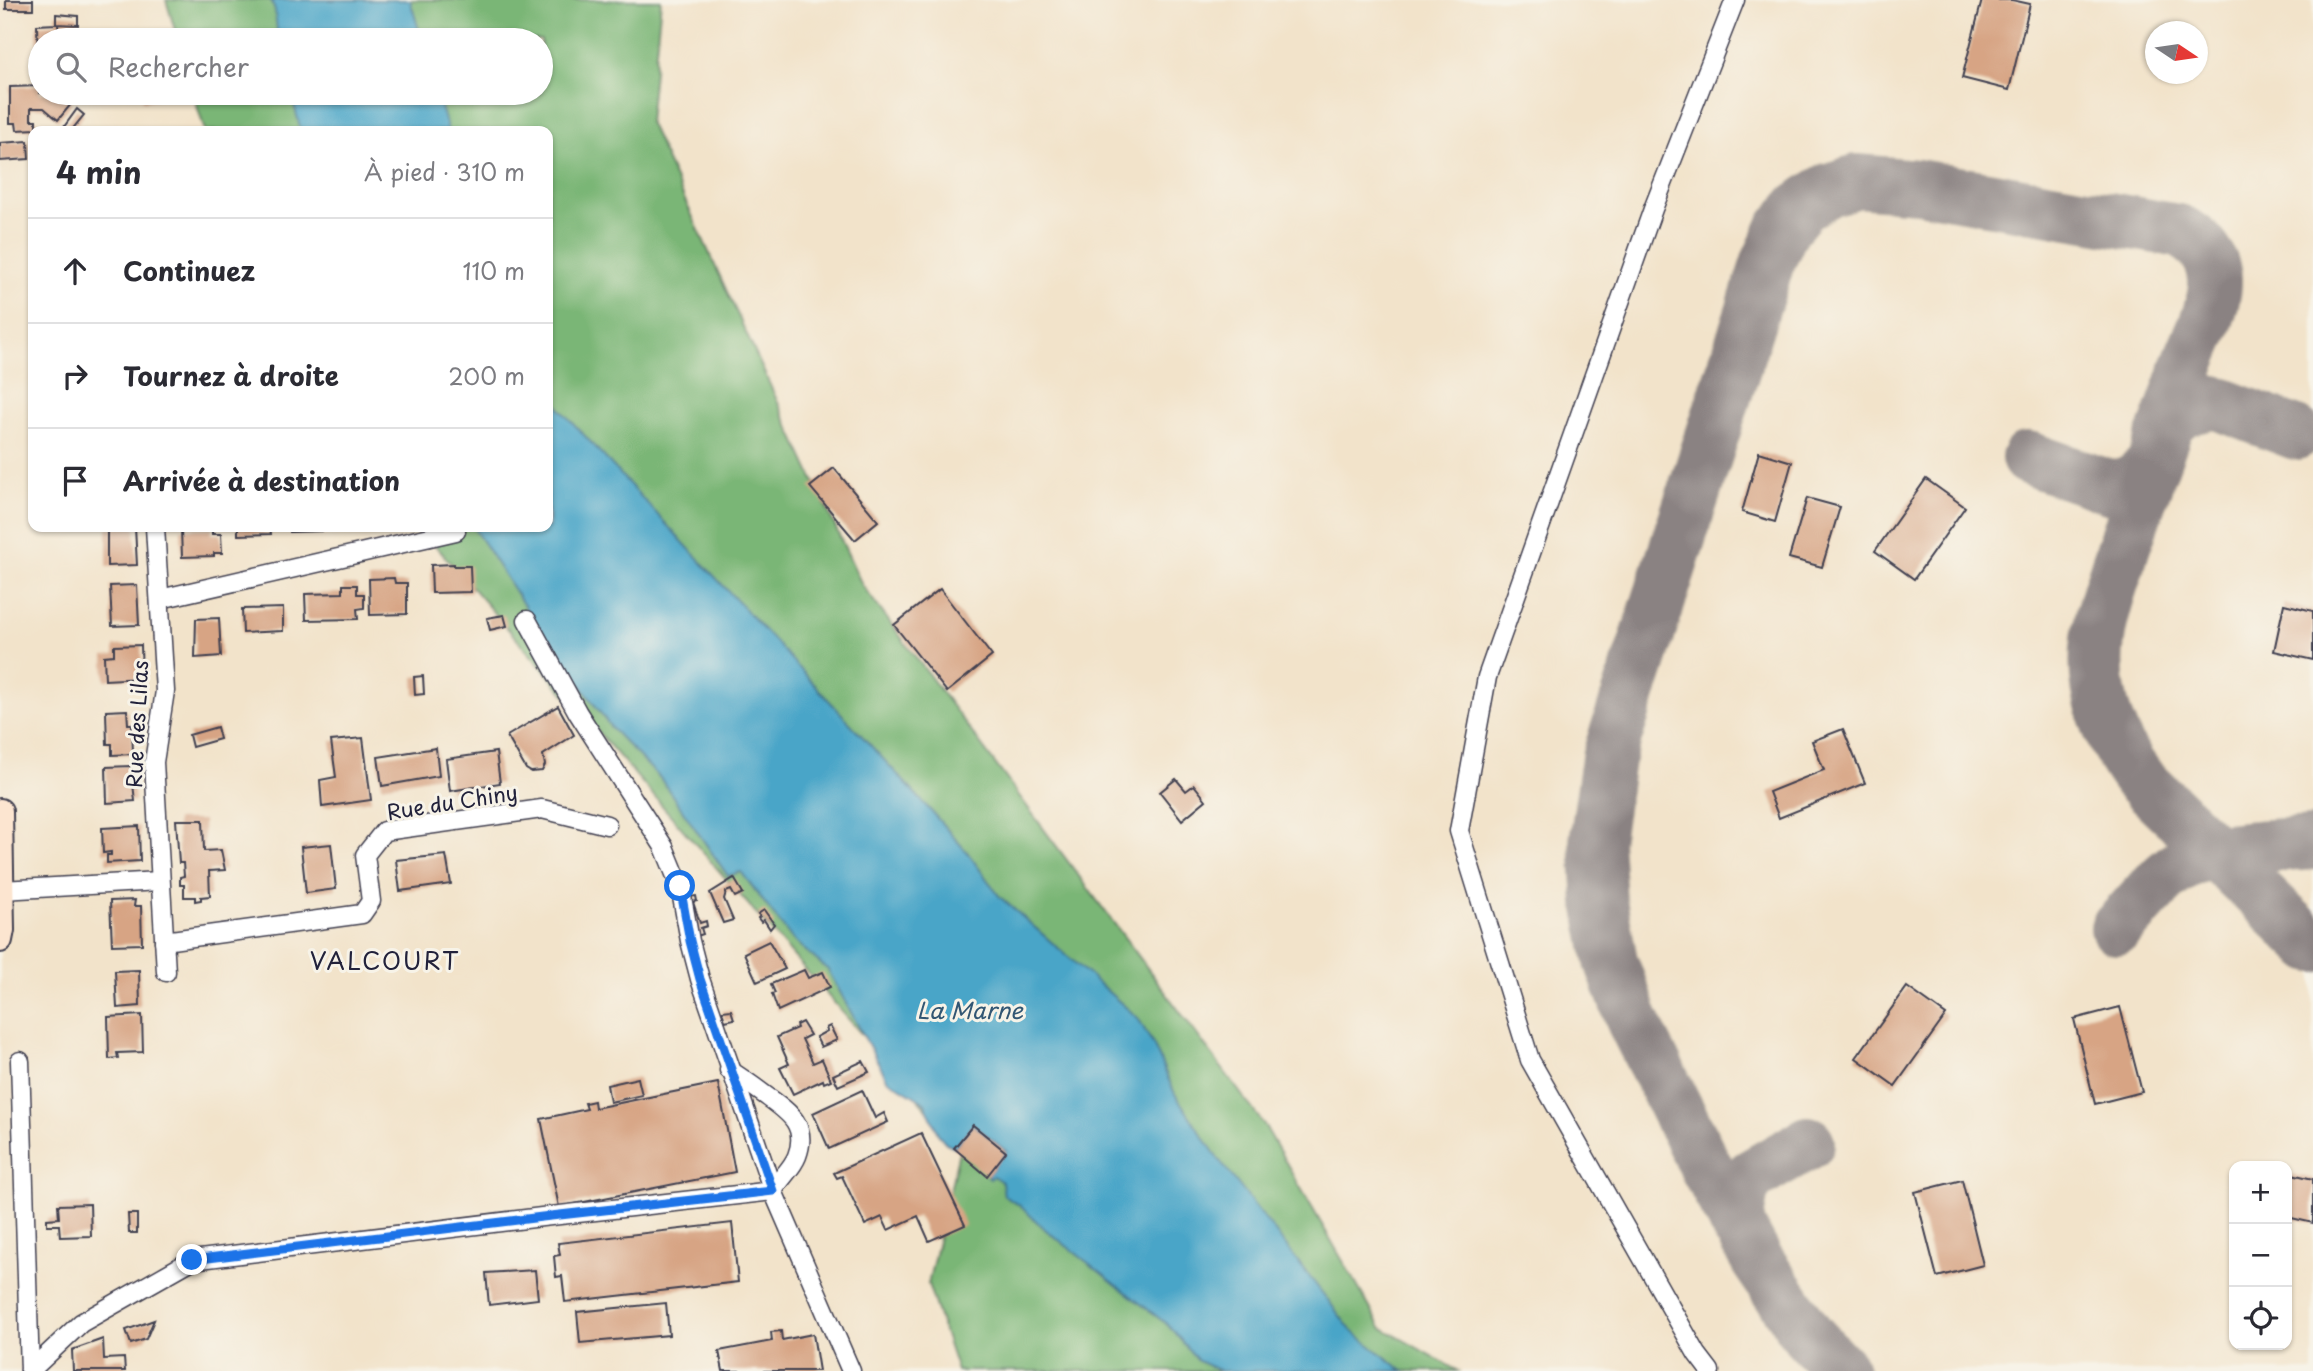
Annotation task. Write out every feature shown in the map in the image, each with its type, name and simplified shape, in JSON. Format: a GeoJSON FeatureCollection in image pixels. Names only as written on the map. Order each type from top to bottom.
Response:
{"type":"FeatureCollection","features":[{"type":"Feature","properties":{"kind":"main road"},"geometry":{"type":"LineString","coordinates":[[0,811],[0,940]]}},
{"type":"Feature","properties":{"kind":"street"},"geometry":{"type":"LineString","coordinates":[[1710,1371],[1690,1342],[1530,1060],[1459,831],[1487,677],[1653,209],[1735,0]]}},
{"type":"Feature","properties":{"kind":"street","name":"Rue des Lilas"},"geometry":{"type":"LineString","coordinates":[[155,532],[165,691],[154,762],[166,972]]}},
{"type":"Feature","properties":{"kind":"street"},"geometry":{"type":"LineString","coordinates":[[160,598],[452,532]]}},
{"type":"Feature","properties":{"kind":"street"},"geometry":{"type":"LineString","coordinates":[[527,620],[578,713],[664,847],[680,886],[690,941],[729,1070],[773,1191],[851,1371]]}},
{"type":"Feature","properties":{"kind":"street","name":"Rue du Chiny"},"geometry":{"type":"LineString","coordinates":[[163,942],[362,914],[371,901],[365,855],[384,831],[542,809],[607,825]]}},
{"type":"Feature","properties":{"kind":"street"},"geometry":{"type":"LineString","coordinates":[[2,890],[159,881]]}},
{"type":"Feature","properties":{"kind":"street"},"geometry":{"type":"LineString","coordinates":[[20,1061],[30,1371]]}},
{"type":"Feature","properties":{"kind":"street"},"geometry":{"type":"LineString","coordinates":[[729,1070],[783,1107],[792,1115],[798,1127],[800,1139],[796,1159],[779,1179],[773,1191]]}},
{"type":"Feature","properties":{"kind":"street"},"geometry":{"type":"LineString","coordinates":[[30,1371],[81,1323],[192,1260],[773,1191]]}},
{"type":"Feature","properties":{"kind":"green space"},"geometry":{"type":"Polygon","coordinates":[[[166,0],[661,0],[649,122],[862,585],[1265,1126],[1381,1327],[1458,1371],[957,1371],[928,1284],[960,1147],[423,532],[553,532],[553,126],[203,126],[197,105],[553,105],[553,28],[174,28],[166,0]]]}},
{"type":"Feature","properties":{"kind":"water"},"geometry":{"type":"Polygon","coordinates":[[[271,0],[410,0],[418,28],[277,28],[271,0]]]}},
{"type":"Feature","properties":{"kind":"water"},"geometry":{"type":"Polygon","coordinates":[[[294,105],[440,105],[447,126],[300,126],[294,105]]]}},
{"type":"Feature","properties":{"kind":"water","name":"La Marne"},"geometry":{"type":"Polygon","coordinates":[[[553,396],[560,409],[922,801],[967,852],[1000,897],[1138,1018],[1154,1046],[1175,1094],[1217,1157],[1351,1330],[1403,1371],[1220,1371],[1198,1361],[1169,1326],[1046,1230],[1019,1205],[1004,1196],[1002,1182],[993,1176],[990,1179],[987,1176],[1006,1151],[973,1125],[955,1147],[946,1143],[938,1134],[925,1103],[887,1079],[828,970],[793,940],[741,872],[728,876],[660,778],[613,730],[534,621],[476,532],[553,532],[553,396]]]}},
{"type":"Feature","properties":{"kind":"building"},"geometry":{"type":"Polygon","coordinates":[[[6,0],[33,0],[33,9],[6,9],[6,0]]]}},
{"type":"Feature","properties":{"kind":"building"},"geometry":{"type":"Polygon","coordinates":[[[1982,0],[2012,0],[2030,4],[2009,90],[1962,78],[1982,0]]]}},
{"type":"Feature","properties":{"kind":"building"},"geometry":{"type":"Polygon","coordinates":[[[56,14],[78,16],[78,25],[58,24],[58,28],[37,28],[37,25],[56,24],[56,14]]]}},
{"type":"Feature","properties":{"kind":"building"},"geometry":{"type":"Polygon","coordinates":[[[28,86],[28,105],[70,105],[58,120],[44,108],[31,108],[31,120],[36,120],[36,126],[17,130],[16,123],[10,123],[10,87],[28,86]]]}},
{"type":"Feature","properties":{"kind":"building"},"geometry":{"type":"Polygon","coordinates":[[[77,109],[84,115],[75,126],[65,126],[77,109]]]}},
{"type":"Feature","properties":{"kind":"building"},"geometry":{"type":"Polygon","coordinates":[[[28,141],[28,159],[0,161],[0,143],[28,141]]]}},
{"type":"Feature","properties":{"kind":"building"},"geometry":{"type":"Polygon","coordinates":[[[1759,452],[1792,462],[1775,522],[1742,512],[1759,452]]]}},
{"type":"Feature","properties":{"kind":"building"},"geometry":{"type":"Polygon","coordinates":[[[834,468],[878,521],[855,540],[810,487],[834,468]]]}},
{"type":"Feature","properties":{"kind":"building"},"geometry":{"type":"Polygon","coordinates":[[[1926,479],[1965,507],[1914,579],[1875,551],[1926,479]]]}},
{"type":"Feature","properties":{"kind":"building"},"geometry":{"type":"Polygon","coordinates":[[[1807,498],[1840,507],[1822,567],[1789,558],[1807,498]]]}},
{"type":"Feature","properties":{"kind":"building"},"geometry":{"type":"Polygon","coordinates":[[[107,532],[135,532],[137,565],[107,566],[107,532]]]}},
{"type":"Feature","properties":{"kind":"building"},"geometry":{"type":"Polygon","coordinates":[[[181,532],[221,534],[222,553],[214,553],[214,556],[182,557],[181,532]]]}},
{"type":"Feature","properties":{"kind":"building"},"geometry":{"type":"Polygon","coordinates":[[[238,532],[271,534],[238,535],[238,532]]]}},
{"type":"Feature","properties":{"kind":"building"},"geometry":{"type":"Polygon","coordinates":[[[431,565],[470,566],[471,592],[432,593],[431,565]]]}},
{"type":"Feature","properties":{"kind":"building"},"geometry":{"type":"Polygon","coordinates":[[[394,578],[395,583],[407,583],[407,614],[370,615],[369,579],[394,578]]]}},
{"type":"Feature","properties":{"kind":"building"},"geometry":{"type":"Polygon","coordinates":[[[137,585],[139,625],[112,626],[110,586],[137,585]]]}},
{"type":"Feature","properties":{"kind":"building"},"geometry":{"type":"Polygon","coordinates":[[[343,585],[357,585],[357,594],[364,594],[364,608],[357,609],[358,619],[306,620],[305,594],[343,593],[343,585]]]}},
{"type":"Feature","properties":{"kind":"building"},"geometry":{"type":"Polygon","coordinates":[[[940,589],[992,656],[947,692],[894,625],[940,589]]]}},
{"type":"Feature","properties":{"kind":"building"},"geometry":{"type":"Polygon","coordinates":[[[2284,604],[2313,611],[2313,660],[2274,651],[2284,604]]]}},
{"type":"Feature","properties":{"kind":"building"},"geometry":{"type":"Polygon","coordinates":[[[283,608],[283,631],[243,633],[242,609],[283,608]]]}},
{"type":"Feature","properties":{"kind":"building"},"geometry":{"type":"Polygon","coordinates":[[[504,615],[507,626],[490,630],[487,618],[504,615]]]}},
{"type":"Feature","properties":{"kind":"building"},"geometry":{"type":"Polygon","coordinates":[[[219,618],[221,656],[195,658],[196,619],[219,618]]]}},
{"type":"Feature","properties":{"kind":"building"},"geometry":{"type":"Polygon","coordinates":[[[141,645],[142,678],[105,680],[104,656],[114,655],[114,646],[141,645]]]}},
{"type":"Feature","properties":{"kind":"building"},"geometry":{"type":"Polygon","coordinates":[[[423,676],[424,694],[415,695],[414,677],[423,676]]]}},
{"type":"Feature","properties":{"kind":"building"},"geometry":{"type":"Polygon","coordinates":[[[558,706],[574,735],[543,755],[545,765],[542,771],[531,772],[526,769],[507,736],[558,706]]]}},
{"type":"Feature","properties":{"kind":"building"},"geometry":{"type":"Polygon","coordinates":[[[127,710],[128,724],[132,724],[133,754],[112,755],[112,744],[107,744],[106,711],[127,710]]]}},
{"type":"Feature","properties":{"kind":"building"},"geometry":{"type":"Polygon","coordinates":[[[217,727],[220,739],[192,747],[189,735],[217,727]]]}},
{"type":"Feature","properties":{"kind":"building"},"geometry":{"type":"Polygon","coordinates":[[[1843,729],[1865,783],[1779,818],[1769,792],[1824,770],[1812,741],[1843,729]]]}},
{"type":"Feature","properties":{"kind":"building"},"geometry":{"type":"Polygon","coordinates":[[[363,738],[371,800],[322,807],[320,780],[336,777],[331,741],[363,738]]]}},
{"type":"Feature","properties":{"kind":"building"},"geometry":{"type":"Polygon","coordinates":[[[436,748],[439,776],[382,786],[378,757],[436,748]]]}},
{"type":"Feature","properties":{"kind":"building"},"geometry":{"type":"Polygon","coordinates":[[[496,752],[500,783],[450,791],[446,759],[496,752]]]}},
{"type":"Feature","properties":{"kind":"building"},"geometry":{"type":"Polygon","coordinates":[[[131,766],[135,801],[107,803],[106,767],[131,766]]]}},
{"type":"Feature","properties":{"kind":"building"},"geometry":{"type":"Polygon","coordinates":[[[1176,779],[1186,791],[1194,785],[1206,800],[1182,820],[1160,792],[1176,779]]]}},
{"type":"Feature","properties":{"kind":"building"},"geometry":{"type":"Polygon","coordinates":[[[176,820],[203,820],[204,851],[221,850],[225,870],[209,871],[210,896],[201,897],[201,900],[184,897],[184,885],[180,885],[180,877],[184,876],[183,863],[179,863],[176,820]]]}},
{"type":"Feature","properties":{"kind":"building"},"geometry":{"type":"Polygon","coordinates":[[[139,826],[140,861],[107,863],[107,855],[111,855],[111,852],[103,853],[102,828],[139,826]]]}},
{"type":"Feature","properties":{"kind":"building"},"geometry":{"type":"Polygon","coordinates":[[[331,844],[336,889],[306,893],[301,847],[331,844]]]}},
{"type":"Feature","properties":{"kind":"building"},"geometry":{"type":"Polygon","coordinates":[[[446,855],[451,884],[400,891],[396,860],[446,855]]]}},
{"type":"Feature","properties":{"kind":"building"},"geometry":{"type":"Polygon","coordinates":[[[734,878],[743,893],[735,897],[731,890],[726,892],[724,899],[733,920],[723,923],[710,893],[734,878]]]}},
{"type":"Feature","properties":{"kind":"building"},"geometry":{"type":"Polygon","coordinates":[[[696,896],[697,901],[693,902],[700,923],[706,921],[707,926],[701,928],[703,934],[697,936],[688,897],[696,896]]]}},
{"type":"Feature","properties":{"kind":"building"},"geometry":{"type":"Polygon","coordinates":[[[135,900],[134,906],[141,906],[142,944],[112,945],[110,901],[135,900]]]}},
{"type":"Feature","properties":{"kind":"building"},"geometry":{"type":"Polygon","coordinates":[[[764,910],[774,924],[770,929],[764,920],[761,922],[758,918],[758,914],[764,910]]]}},
{"type":"Feature","properties":{"kind":"building"},"geometry":{"type":"Polygon","coordinates":[[[769,941],[785,969],[757,982],[744,953],[769,941]]]}},
{"type":"Feature","properties":{"kind":"building"},"geometry":{"type":"Polygon","coordinates":[[[139,970],[140,1006],[117,1008],[115,971],[139,970]]]}},
{"type":"Feature","properties":{"kind":"building"},"geometry":{"type":"Polygon","coordinates":[[[804,970],[808,978],[823,972],[830,987],[778,1011],[771,984],[804,970]]]}},
{"type":"Feature","properties":{"kind":"building"},"geometry":{"type":"Polygon","coordinates":[[[1907,987],[1946,1015],[1895,1086],[1856,1058],[1907,987]]]}},
{"type":"Feature","properties":{"kind":"building"},"geometry":{"type":"Polygon","coordinates":[[[2120,1007],[2142,1092],[2095,1104],[2074,1019],[2120,1007]]]}},
{"type":"Feature","properties":{"kind":"building"},"geometry":{"type":"Polygon","coordinates":[[[731,1010],[734,1019],[725,1021],[722,1011],[731,1010]]]}},
{"type":"Feature","properties":{"kind":"building"},"geometry":{"type":"Polygon","coordinates":[[[142,1015],[143,1052],[117,1053],[118,1058],[109,1059],[108,1017],[142,1015]]]}},
{"type":"Feature","properties":{"kind":"building"},"geometry":{"type":"Polygon","coordinates":[[[802,1022],[810,1035],[802,1039],[813,1063],[822,1059],[831,1080],[824,1083],[823,1080],[793,1094],[780,1068],[789,1064],[777,1037],[797,1028],[796,1025],[802,1022]]]}},
{"type":"Feature","properties":{"kind":"building"},"geometry":{"type":"Polygon","coordinates":[[[830,1026],[837,1040],[821,1047],[816,1037],[830,1026]]]}},
{"type":"Feature","properties":{"kind":"building"},"geometry":{"type":"Polygon","coordinates":[[[863,1061],[869,1072],[838,1086],[833,1075],[863,1061]]]}},
{"type":"Feature","properties":{"kind":"building"},"geometry":{"type":"Polygon","coordinates":[[[638,1078],[642,1095],[610,1102],[607,1085],[638,1078]]]}},
{"type":"Feature","properties":{"kind":"building"},"geometry":{"type":"Polygon","coordinates":[[[718,1083],[735,1172],[559,1207],[541,1119],[587,1109],[585,1103],[594,1101],[595,1108],[718,1083]]]}},
{"type":"Feature","properties":{"kind":"building"},"geometry":{"type":"Polygon","coordinates":[[[862,1090],[875,1118],[884,1113],[888,1122],[829,1149],[813,1113],[862,1090]]]}},
{"type":"Feature","properties":{"kind":"building"},"geometry":{"type":"Polygon","coordinates":[[[973,1125],[1006,1152],[987,1176],[954,1148],[973,1125]]]}},
{"type":"Feature","properties":{"kind":"building"},"geometry":{"type":"Polygon","coordinates":[[[921,1133],[965,1225],[929,1241],[918,1216],[888,1230],[882,1217],[865,1225],[842,1176],[837,1178],[834,1173],[921,1133]]]}},
{"type":"Feature","properties":{"kind":"building"},"geometry":{"type":"Polygon","coordinates":[[[2292,1174],[2313,1179],[2313,1223],[2292,1218],[2292,1174]]]}},
{"type":"Feature","properties":{"kind":"building"},"geometry":{"type":"Polygon","coordinates":[[[1962,1180],[1983,1265],[1937,1277],[1915,1192],[1962,1180]]]}},
{"type":"Feature","properties":{"kind":"building"},"geometry":{"type":"Polygon","coordinates":[[[90,1204],[91,1236],[60,1237],[59,1225],[47,1225],[47,1219],[59,1218],[58,1205],[90,1204]]]}},
{"type":"Feature","properties":{"kind":"building"},"geometry":{"type":"Polygon","coordinates":[[[128,1214],[137,1214],[137,1233],[129,1233],[128,1214]]]}},
{"type":"Feature","properties":{"kind":"building"},"geometry":{"type":"Polygon","coordinates":[[[732,1223],[738,1282],[565,1302],[562,1276],[556,1277],[554,1256],[560,1255],[558,1243],[732,1223]]]}},
{"type":"Feature","properties":{"kind":"building"},"geometry":{"type":"Polygon","coordinates":[[[535,1270],[538,1299],[489,1305],[486,1273],[535,1270]]]}},
{"type":"Feature","properties":{"kind":"building"},"geometry":{"type":"Polygon","coordinates":[[[666,1303],[669,1335],[580,1343],[577,1312],[666,1303]]]}},
{"type":"Feature","properties":{"kind":"building"},"geometry":{"type":"Polygon","coordinates":[[[154,1320],[146,1339],[131,1344],[126,1330],[154,1320]]]}},
{"type":"Feature","properties":{"kind":"building"},"geometry":{"type":"Polygon","coordinates":[[[781,1331],[782,1340],[813,1334],[819,1371],[723,1371],[719,1351],[772,1341],[771,1332],[781,1331]]]}},
{"type":"Feature","properties":{"kind":"building"},"geometry":{"type":"Polygon","coordinates":[[[103,1339],[104,1359],[124,1358],[125,1371],[73,1371],[72,1350],[103,1339]]]}},
{"type":"Feature","properties":{"kind":"taxiway"},"geometry":{"type":"LineString","coordinates":[[1842,1371],[1808,1335],[1757,1260],[1701,1158],[1633,1021],[1611,961],[1600,902],[1596,842],[1608,759],[1768,262],[1783,229],[1801,207],[1828,190],[1857,181],[1918,186],[2179,231],[2200,245],[2210,259],[2215,275],[2212,304],[2105,606],[2098,639],[2097,677],[2110,730],[2138,778],[2313,946]]}},
{"type":"Feature","properties":{"kind":"taxiway"},"geometry":{"type":"LineString","coordinates":[[2170,420],[2183,410],[2215,402],[2296,433]]}},
{"type":"Feature","properties":{"kind":"taxiway"},"geometry":{"type":"LineString","coordinates":[[2028,458],[2112,488],[2132,483],[2151,467]]}},
{"type":"Feature","properties":{"kind":"taxiway"},"geometry":{"type":"LineString","coordinates":[[2117,928],[2166,876],[2196,857],[2246,848],[2313,843]]}},
{"type":"Feature","properties":{"kind":"taxiway"},"geometry":{"type":"LineString","coordinates":[[1736,1224],[1742,1189],[1751,1176],[1808,1143]]}},
{"type":"Feature","properties":{"kind":"district","name":"VALCOURT"},"geometry":{"type":"Point","coordinates":[385,960]}},
{"type":"Feature","properties":{"kind":"route"},"geometry":{"type":"LineString","coordinates":[[192,1260],[773,1191],[729,1070],[700,979],[680,886]]}}]}
